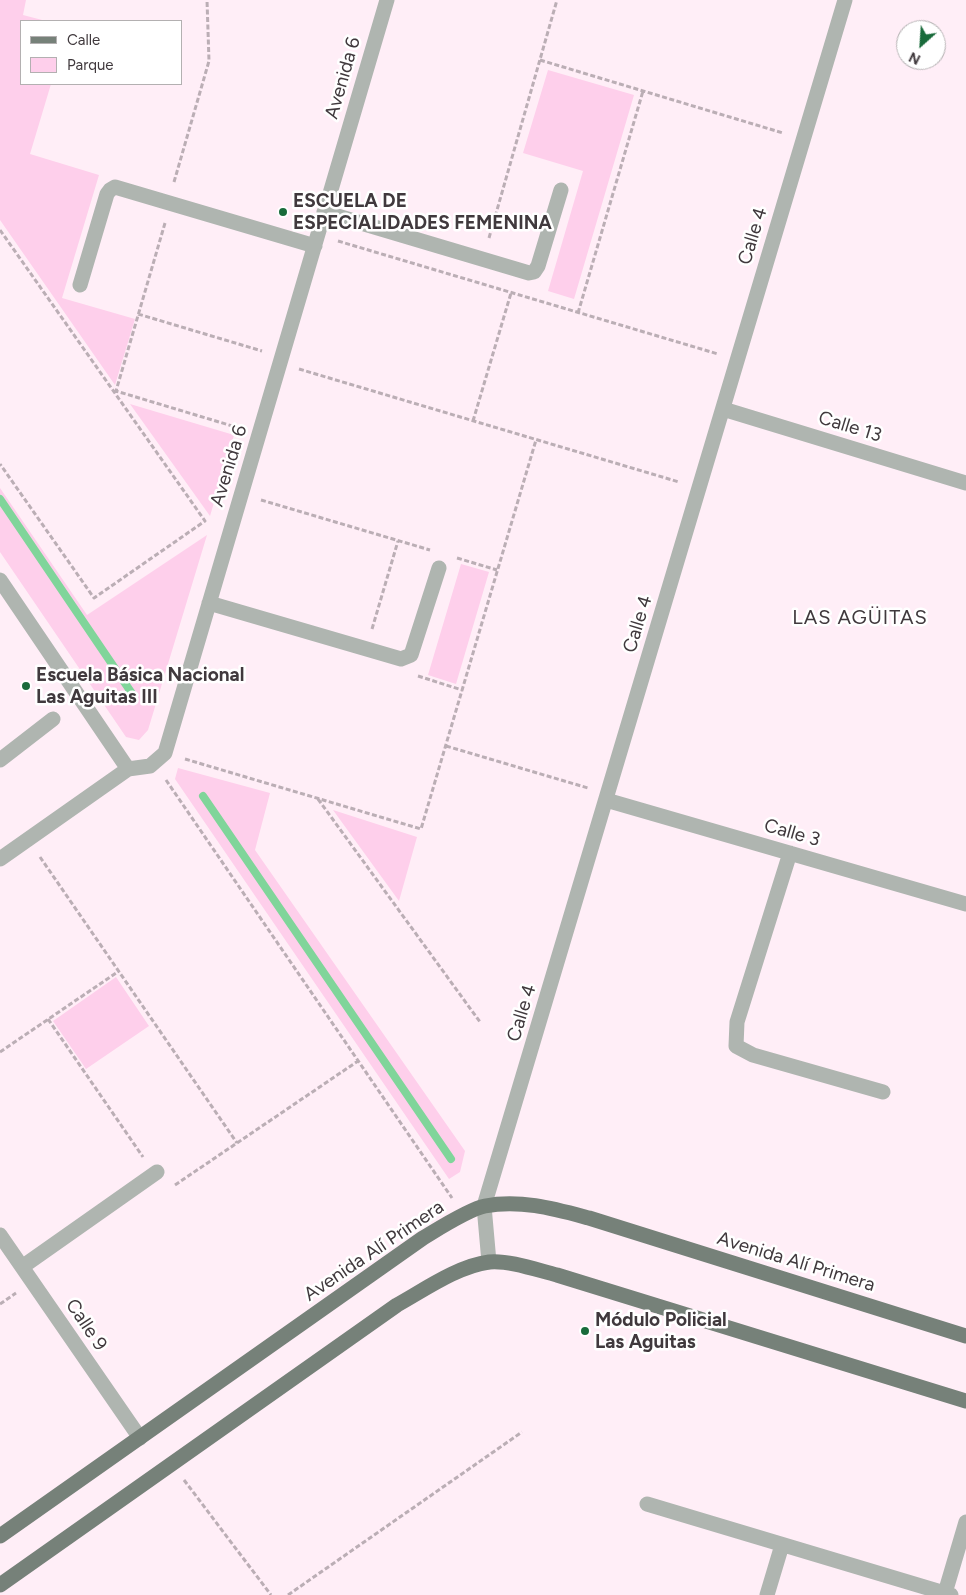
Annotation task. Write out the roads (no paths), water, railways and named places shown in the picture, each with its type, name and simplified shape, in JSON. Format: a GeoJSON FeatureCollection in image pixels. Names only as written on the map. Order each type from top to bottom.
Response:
{"type":"FeatureCollection","features":[{"type":"Feature","properties":{"kind":"main road","name":"Avenida Alí Primera"},"geometry":{"type":"LineString","coordinates":[[0,1536],[423,1238],[484,1206],[519,1204],[549,1208],[589,1218],[966,1336]]}},
{"type":"Feature","properties":{"kind":"main road"},"geometry":{"type":"LineString","coordinates":[[0,1585],[398,1305],[465,1268],[489,1262],[516,1265],[557,1275],[966,1400]]}},
{"type":"Feature","properties":{"kind":"street","name":"Avenida 6"},"geometry":{"type":"LineString","coordinates":[[128,769],[150,766],[159,758],[209,603],[387,0]]}},
{"type":"Feature","properties":{"kind":"street","name":"Calle 4"},"geometry":{"type":"LineString","coordinates":[[489,1262],[484,1206],[845,0]]}},
{"type":"Feature","properties":{"kind":"street"},"geometry":{"type":"LineString","coordinates":[[80,285],[110,190],[115,187],[316,241]]}},
{"type":"Feature","properties":{"kind":"street"},"geometry":{"type":"LineString","coordinates":[[324,212],[483,261],[529,273],[534,272],[538,266],[561,190]]}},
{"type":"Feature","properties":{"kind":"street","name":"Calle 13"},"geometry":{"type":"LineString","coordinates":[[723,409],[966,483]]}},
{"type":"Feature","properties":{"kind":"street"},"geometry":{"type":"LineString","coordinates":[[209,603],[401,659],[411,655],[439,568]]}},
{"type":"Feature","properties":{"kind":"street"},"geometry":{"type":"LineString","coordinates":[[0,580],[128,769],[0,859]]}},
{"type":"Feature","properties":{"kind":"street"},"geometry":{"type":"LineString","coordinates":[[0,760],[53,719]]}},
{"type":"Feature","properties":{"kind":"street","name":"Calle 3"},"geometry":{"type":"LineString","coordinates":[[607,797],[966,904]]}},
{"type":"Feature","properties":{"kind":"street"},"geometry":{"type":"LineString","coordinates":[[790,853],[737,1022],[736,1046],[753,1055],[883,1092]]}},
{"type":"Feature","properties":{"kind":"street"},"geometry":{"type":"LineString","coordinates":[[22,1267],[156,1173]]}},
{"type":"Feature","properties":{"kind":"street","name":"Calle 9"},"geometry":{"type":"LineString","coordinates":[[0,1235],[140,1438]]}},
{"type":"Feature","properties":{"kind":"street"},"geometry":{"type":"LineString","coordinates":[[647,1504],[782,1544],[914,1590],[948,1594],[966,1522]]}},
{"type":"Feature","properties":{"kind":"street"},"geometry":{"type":"LineString","coordinates":[[767,1595],[782,1544]]}},
{"type":"Feature","properties":{"kind":"waterway"},"geometry":{"type":"LineString","coordinates":[[0,499],[133,695]]}},
{"type":"Feature","properties":{"kind":"waterway"},"geometry":{"type":"LineString","coordinates":[[203,796],[451,1159]]}},
{"type":"Feature","properties":{"kind":"place","name":"ESCUELA DE ESPECIALIDADES FEMENINA"},"geometry":{"type":"Point","coordinates":[283,212]}},
{"type":"Feature","properties":{"kind":"place","name":"Escuela Básica Nacional Las Aguitas III"},"geometry":{"type":"Point","coordinates":[26,686]}},
{"type":"Feature","properties":{"kind":"place","name":"Módulo Policial Las Aguitas"},"geometry":{"type":"Point","coordinates":[585,1331]}},
{"type":"Feature","properties":{"kind":"district","name":"LAS AGÜITAS"},"geometry":{"type":"Point","coordinates":[860,618]}}]}
